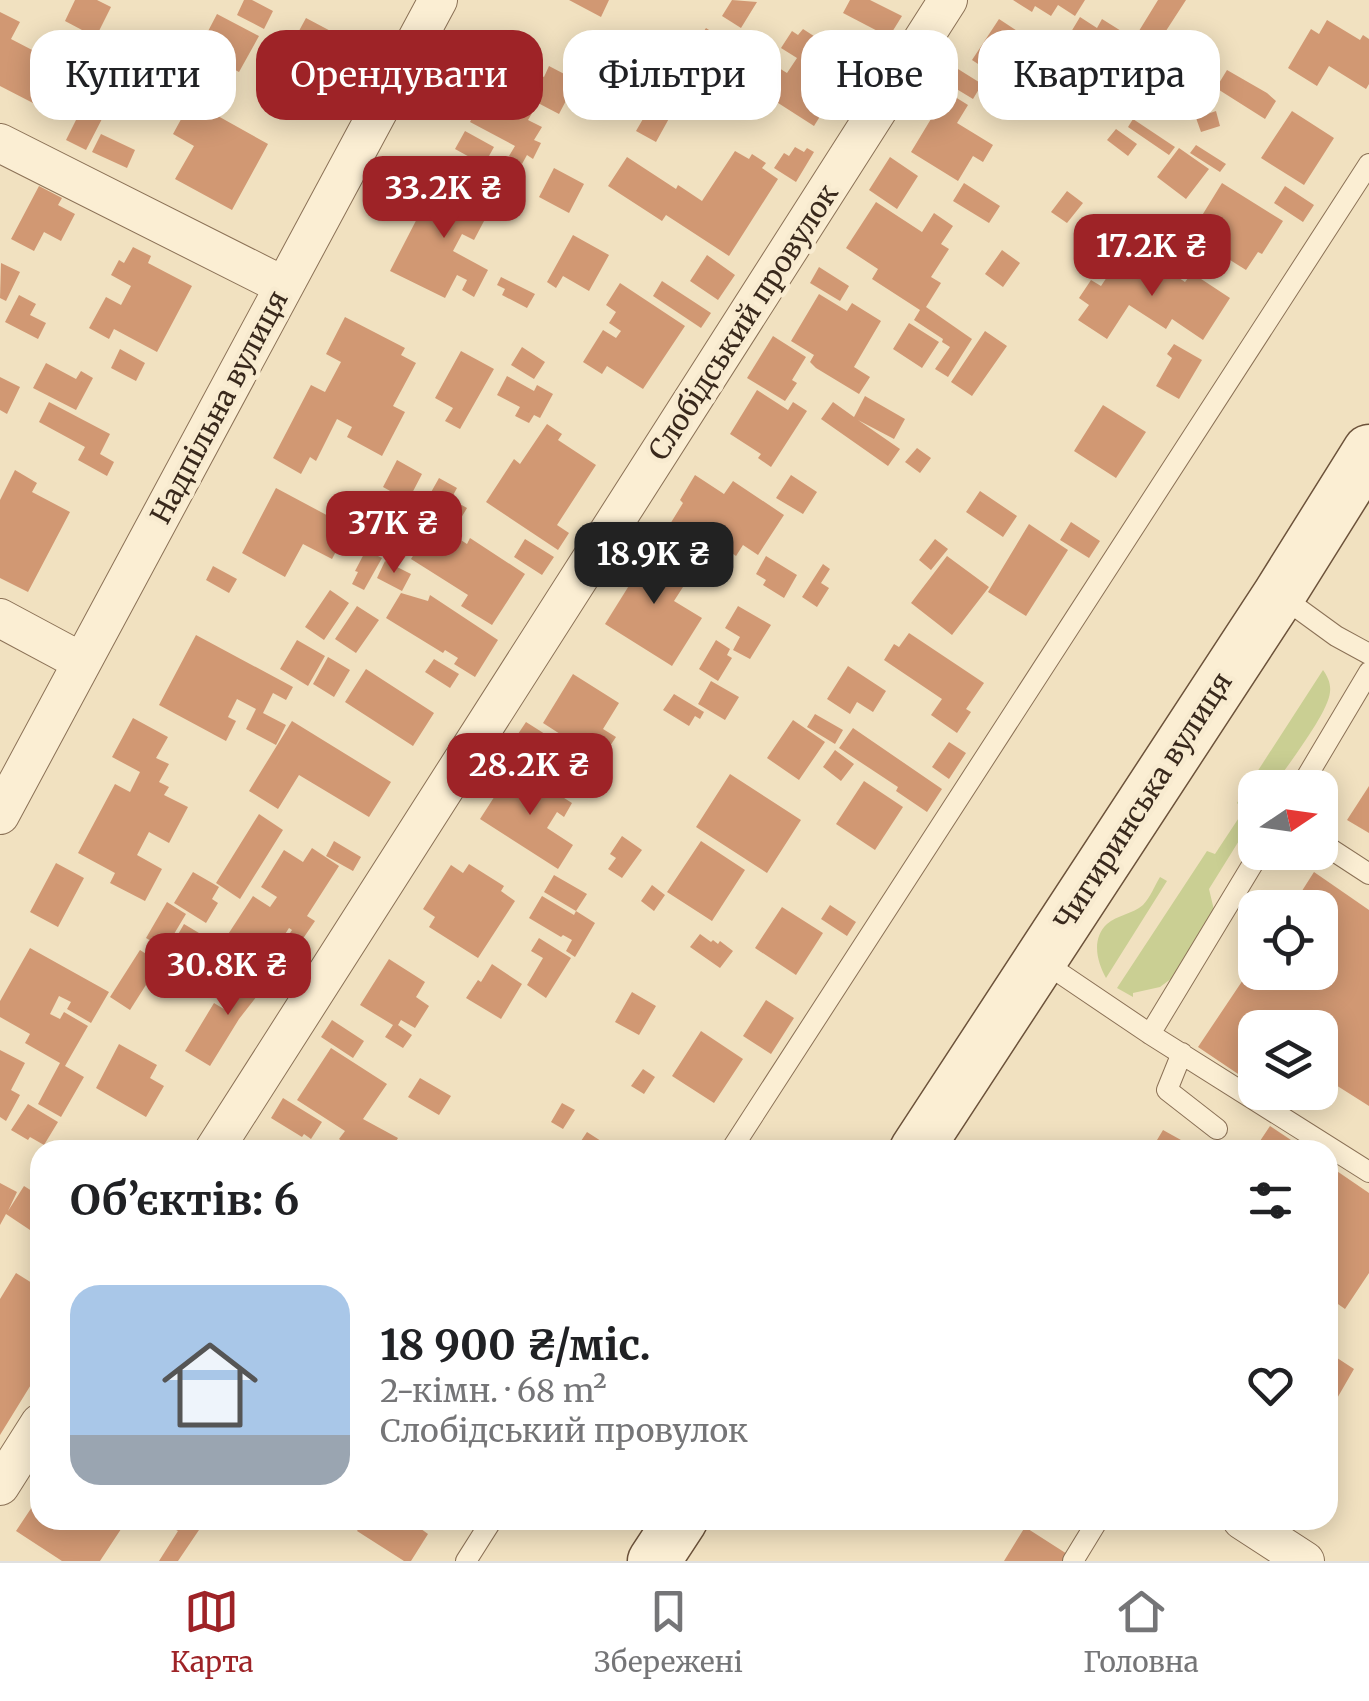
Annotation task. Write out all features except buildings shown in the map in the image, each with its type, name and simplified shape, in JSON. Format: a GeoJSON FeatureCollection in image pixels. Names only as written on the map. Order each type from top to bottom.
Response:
{"type":"FeatureCollection","features":[{"type":"Feature","properties":{"kind":"main road","name":"Чигиринська вулиця"},"geometry":{"type":"LineString","coordinates":[[923,1140],[1369,451]]}},
{"type":"Feature","properties":{"kind":"street","name":"Надпільна вулиця"},"geometry":{"type":"LineString","coordinates":[[0,815],[438,0]]}},
{"type":"Feature","properties":{"kind":"street","name":"Слобідський провулок"},"geometry":{"type":"LineString","coordinates":[[220,1140],[948,0]]}},
{"type":"Feature","properties":{"kind":"street"},"geometry":{"type":"LineString","coordinates":[[0,143],[284,286]]}},
{"type":"Feature","properties":{"kind":"street"},"geometry":{"type":"LineString","coordinates":[[0,618],[82,662]]}},
{"type":"Feature","properties":{"kind":"street"},"geometry":{"type":"LineString","coordinates":[[0,1486],[30,1439]]}},
{"type":"Feature","properties":{"kind":"street"},"geometry":{"type":"LineString","coordinates":[[1257,1530],[1305,1561]]}},
{"type":"Feature","properties":{"kind":"lane"},"geometry":{"type":"LineString","coordinates":[[738,1140],[1369,164]]}},
{"type":"Feature","properties":{"kind":"lane"},"geometry":{"type":"LineString","coordinates":[[1279,595],[1336,636],[1369,654]]}},
{"type":"Feature","properties":{"kind":"lane"},"geometry":{"type":"LineString","coordinates":[[1311,770],[1369,672]]}},
{"type":"Feature","properties":{"kind":"lane"},"geometry":{"type":"LineString","coordinates":[[1338,854],[1369,874]]}},
{"type":"Feature","properties":{"kind":"lane"},"geometry":{"type":"LineString","coordinates":[[1150,1034],[1249,870]]}},
{"type":"Feature","properties":{"kind":"lane"},"geometry":{"type":"LineString","coordinates":[[1040,960],[1318,1140]]}},
{"type":"Feature","properties":{"kind":"lane"},"geometry":{"type":"LineString","coordinates":[[1182,1054],[1167,1090],[1217,1129]]}},
{"type":"Feature","properties":{"kind":"lane"},"geometry":{"type":"LineString","coordinates":[[1338,1152],[1369,1172]]}},
{"type":"Feature","properties":{"kind":"lane"},"geometry":{"type":"LineString","coordinates":[[466,1561],[486,1530]]}},
{"type":"Feature","properties":{"kind":"lane"},"geometry":{"type":"LineString","coordinates":[[1074,1561],[1092,1530]]}},
{"type":"Feature","properties":{"kind":"green space"},"geometry":{"type":"Polygon","coordinates":[[[1323,670],[1329,681],[1328,702],[1306,740],[1285,770],[1258,770],[1323,670]]]}},
{"type":"Feature","properties":{"kind":"green space"},"geometry":{"type":"Polygon","coordinates":[[[1238,819],[1238,842],[1209,889],[1214,910],[1172,978],[1160,987],[1133,993],[1133,997],[1117,988],[1207,851],[1215,854],[1238,819]]]}},
{"type":"Feature","properties":{"kind":"green space"},"geometry":{"type":"Polygon","coordinates":[[[1160,877],[1167,881],[1106,978],[1097,951],[1102,930],[1143,905],[1160,877]]]}}]}
